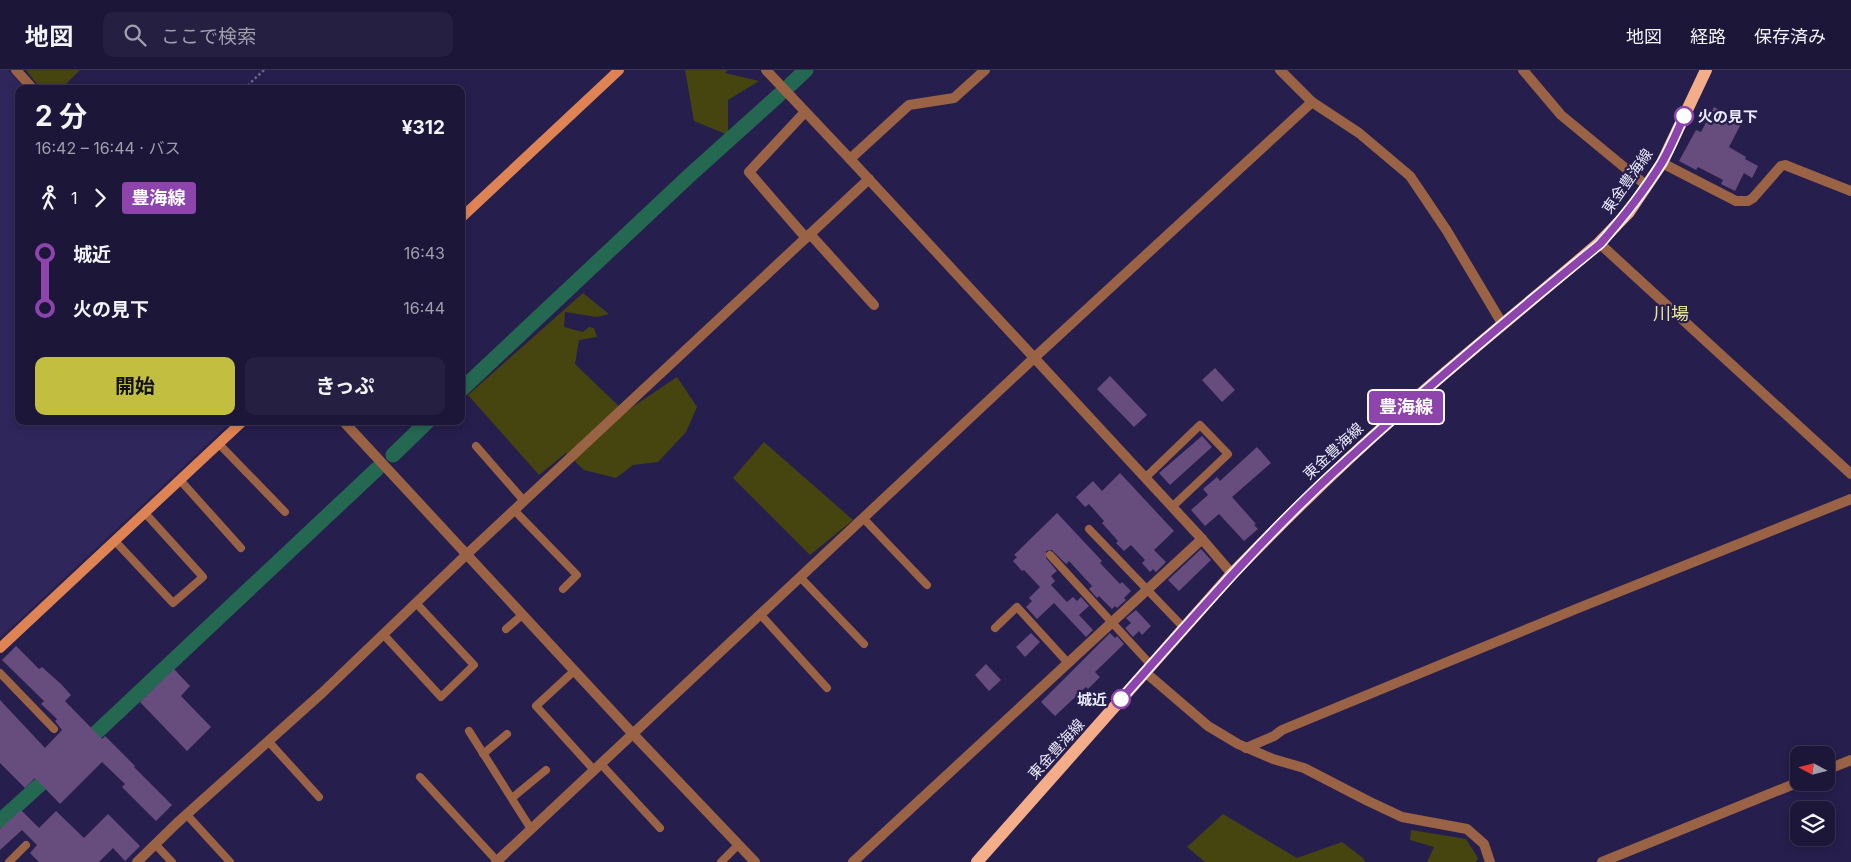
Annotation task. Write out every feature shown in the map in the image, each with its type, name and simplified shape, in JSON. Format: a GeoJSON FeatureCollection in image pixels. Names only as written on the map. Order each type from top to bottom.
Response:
{"type":"FeatureCollection","features":[{"type":"Feature","properties":{"kind":"main road","name":"東金豊海線"},"geometry":{"type":"LineString","coordinates":[[977,862],[1232,574],[1332,474],[1398,413],[1600,244],[1629,212],[1662,162],[1706,70]]}},
{"type":"Feature","properties":{"kind":"street"},"geometry":{"type":"LineString","coordinates":[[16,70],[29,85]]}},
{"type":"Feature","properties":{"kind":"street"},"geometry":{"type":"LineString","coordinates":[[465,214],[619,70]]}},
{"type":"Feature","properties":{"kind":"street"},"geometry":{"type":"LineString","coordinates":[[766,70],[850,158],[1202,539],[1232,574]]}},
{"type":"Feature","properties":{"kind":"street"},"geometry":{"type":"LineString","coordinates":[[850,158],[909,105],[954,98],[986,70]]}},
{"type":"Feature","properties":{"kind":"street"},"geometry":{"type":"LineString","coordinates":[[1280,70],[1312,102],[1359,133],[1410,176],[1442,224],[1503,324]]}},
{"type":"Feature","properties":{"kind":"street"},"geometry":{"type":"LineString","coordinates":[[1523,70],[1561,116],[1647,186]]}},
{"type":"Feature","properties":{"kind":"street"},"geometry":{"type":"LineString","coordinates":[[497,861],[1034,358],[1312,102]]}},
{"type":"Feature","properties":{"kind":"street"},"geometry":{"type":"LineString","coordinates":[[805,112],[749,172],[874,305]]}},
{"type":"Feature","properties":{"kind":"street"},"geometry":{"type":"LineString","coordinates":[[1662,162],[1736,201],[1748,201],[1753,198],[1781,166],[1785,165],[1851,192]]}},
{"type":"Feature","properties":{"kind":"street"},"geometry":{"type":"LineString","coordinates":[[137,862],[186,815],[269,742],[466,554],[869,179]]}},
{"type":"Feature","properties":{"kind":"street"},"geometry":{"type":"LineString","coordinates":[[1600,244],[1851,474]]}},
{"type":"Feature","properties":{"kind":"street"},"geometry":{"type":"LineString","coordinates":[[0,648],[239,425]]}},
{"type":"Feature","properties":{"kind":"street"},"geometry":{"type":"LineString","coordinates":[[347,425],[574,671],[755,862]]}},
{"type":"Feature","properties":{"kind":"street"},"geometry":{"type":"LineString","coordinates":[[1246,748],[1274,736],[1282,730],[1576,609],[1851,499]]}},
{"type":"Feature","properties":{"kind":"street"},"geometry":{"type":"LineString","coordinates":[[853,862],[1202,539]]}},
{"type":"Feature","properties":{"kind":"street"},"geometry":{"type":"LineString","coordinates":[[1148,668],[1208,726],[1246,748],[1273,759],[1304,768],[1368,802],[1402,817],[1467,829],[1484,844],[1490,862]]}},
{"type":"Feature","properties":{"kind":"street"},"geometry":{"type":"LineString","coordinates":[[1835,766],[1851,760]]}},
{"type":"Feature","properties":{"kind":"street"},"geometry":{"type":"LineString","coordinates":[[1602,862],[1790,786]]}},
{"type":"Feature","properties":{"kind":"lane"},"geometry":{"type":"LineString","coordinates":[[1145,478],[1200,425],[1228,454],[1172,507]]}},
{"type":"Feature","properties":{"kind":"lane"},"geometry":{"type":"LineString","coordinates":[[219,444],[285,512]]}},
{"type":"Feature","properties":{"kind":"lane"},"geometry":{"type":"LineString","coordinates":[[476,446],[524,501]]}},
{"type":"Feature","properties":{"kind":"lane"},"geometry":{"type":"LineString","coordinates":[[180,480],[241,548]]}},
{"type":"Feature","properties":{"kind":"lane"},"geometry":{"type":"LineString","coordinates":[[514,510],[577,575],[563,589]]}},
{"type":"Feature","properties":{"kind":"lane"},"geometry":{"type":"LineString","coordinates":[[114,541],[174,603],[203,577],[145,512]]}},
{"type":"Feature","properties":{"kind":"lane"},"geometry":{"type":"LineString","coordinates":[[863,518],[927,585]]}},
{"type":"Feature","properties":{"kind":"lane"},"geometry":{"type":"LineString","coordinates":[[1089,529],[1184,628]]}},
{"type":"Feature","properties":{"kind":"lane"},"geometry":{"type":"LineString","coordinates":[[1050,555],[1112,622],[1148,668]]}},
{"type":"Feature","properties":{"kind":"lane"},"geometry":{"type":"LineString","coordinates":[[800,577],[864,644]]}},
{"type":"Feature","properties":{"kind":"lane"},"geometry":{"type":"LineString","coordinates":[[383,634],[441,696],[474,666],[416,603]]}},
{"type":"Feature","properties":{"kind":"lane"},"geometry":{"type":"LineString","coordinates":[[995,628],[1017,607],[1068,663]]}},
{"type":"Feature","properties":{"kind":"lane"},"geometry":{"type":"LineString","coordinates":[[760,614],[827,688]]}},
{"type":"Feature","properties":{"kind":"lane"},"geometry":{"type":"LineString","coordinates":[[506,629],[522,615]]}},
{"type":"Feature","properties":{"kind":"lane"},"geometry":{"type":"LineString","coordinates":[[574,671],[536,706],[660,828]]}},
{"type":"Feature","properties":{"kind":"lane"},"geometry":{"type":"LineString","coordinates":[[0,673],[54,729]]}},
{"type":"Feature","properties":{"kind":"lane"},"geometry":{"type":"LineString","coordinates":[[469,731],[531,829]]}},
{"type":"Feature","properties":{"kind":"lane"},"geometry":{"type":"LineString","coordinates":[[483,754],[507,734]]}},
{"type":"Feature","properties":{"kind":"lane"},"geometry":{"type":"LineString","coordinates":[[269,742],[319,797]]}},
{"type":"Feature","properties":{"kind":"lane"},"geometry":{"type":"LineString","coordinates":[[512,798],[546,770]]}},
{"type":"Feature","properties":{"kind":"lane"},"geometry":{"type":"LineString","coordinates":[[420,777],[497,861]]}},
{"type":"Feature","properties":{"kind":"lane"},"geometry":{"type":"LineString","coordinates":[[186,815],[230,862]]}},
{"type":"Feature","properties":{"kind":"lane"},"geometry":{"type":"LineString","coordinates":[[155,844],[172,862]]}},
{"type":"Feature","properties":{"kind":"lane"},"geometry":{"type":"LineString","coordinates":[[9,862],[26,845]]}},
{"type":"Feature","properties":{"kind":"lane"},"geometry":{"type":"LineString","coordinates":[[721,862],[738,845]]}},
{"type":"Feature","properties":{"kind":"path"},"geometry":{"type":"LineString","coordinates":[[248,85],[264,70]]}},
{"type":"Feature","properties":{"kind":"shaded area"},"geometry":{"type":"Polygon","coordinates":[[[0,70],[8,70],[21,85],[15,85],[15,425],[228,425],[0,638],[0,70]]]}},
{"type":"Feature","properties":{"kind":"shaded area"},"geometry":{"type":"Polygon","coordinates":[[[26,70],[80,70],[65,85],[38,85],[26,70]]]}},
{"type":"Feature","properties":{"kind":"shaded area"},"geometry":{"type":"Polygon","coordinates":[[[685,70],[728,70],[725,73],[759,81],[728,100],[728,135],[694,121],[685,70]]]}},
{"type":"Feature","properties":{"kind":"shaded area"},"geometry":{"type":"Polygon","coordinates":[[[583,293],[609,314],[597,317],[565,312],[564,327],[583,332],[589,327],[594,328],[597,337],[579,340],[575,364],[625,412],[677,377],[697,407],[686,432],[658,462],[633,465],[616,478],[584,470],[566,453],[539,475],[468,395],[583,293]]]}},
{"type":"Feature","properties":{"kind":"shaded area"},"geometry":{"type":"Polygon","coordinates":[[[764,442],[853,520],[810,555],[733,478],[764,442]]]}},
{"type":"Feature","properties":{"kind":"shaded area"},"geometry":{"type":"Polygon","coordinates":[[[1223,814],[1297,858],[1342,842],[1363,858],[1365,862],[1205,862],[1187,847],[1223,814]]]}},
{"type":"Feature","properties":{"kind":"shaded area"},"geometry":{"type":"Polygon","coordinates":[[[1411,830],[1466,839],[1478,858],[1476,862],[1427,862],[1434,847],[1410,840],[1411,830]]]}},
{"type":"Feature","properties":{"kind":"building"},"geometry":{"type":"Polygon","coordinates":[[[1714,107],[1742,122],[1729,147],[1758,166],[1752,178],[1744,173],[1735,191],[1721,184],[1723,180],[1698,167],[1696,170],[1679,161],[1696,130],[1701,132],[1714,107]]]}},
{"type":"Feature","properties":{"kind":"building"},"geometry":{"type":"Polygon","coordinates":[[[1215,368],[1235,390],[1222,402],[1202,380],[1215,368]]]}},
{"type":"Feature","properties":{"kind":"building"},"geometry":{"type":"Polygon","coordinates":[[[1110,376],[1147,415],[1134,427],[1097,389],[1110,376]]]}},
{"type":"Feature","properties":{"kind":"building"},"geometry":{"type":"Polygon","coordinates":[[[1202,436],[1212,447],[1170,485],[1159,473],[1202,436]]]}},
{"type":"Feature","properties":{"kind":"building"},"geometry":{"type":"Polygon","coordinates":[[[1257,447],[1271,463],[1232,497],[1256,524],[1254,525],[1258,529],[1244,541],[1219,514],[1205,526],[1191,510],[1208,495],[1203,489],[1217,477],[1220,481],[1257,447]]]}},
{"type":"Feature","properties":{"kind":"building"},"geometry":{"type":"Polygon","coordinates":[[[1120,473],[1174,531],[1154,550],[1166,562],[1156,572],[1153,569],[1150,572],[1142,563],[1145,560],[1131,545],[1124,551],[1102,523],[1104,521],[1089,504],[1085,507],[1076,497],[1093,481],[1102,491],[1120,473]]]}},
{"type":"Feature","properties":{"kind":"building"},"geometry":{"type":"Polygon","coordinates":[[[1057,513],[1102,561],[1100,563],[1120,584],[1122,582],[1131,591],[1124,598],[1126,600],[1117,608],[1115,606],[1112,609],[1099,596],[1097,598],[1089,589],[1092,586],[1069,561],[1066,564],[1052,550],[1046,551],[1046,558],[1057,571],[1051,576],[1055,581],[1051,585],[1067,602],[1073,597],[1077,601],[1081,597],[1089,606],[1079,615],[1093,630],[1086,637],[1054,603],[1037,619],[1026,607],[1032,601],[1029,598],[1040,587],[1013,561],[1017,557],[1014,555],[1057,513]]]}},
{"type":"Feature","properties":{"kind":"building"},"geometry":{"type":"Polygon","coordinates":[[[1201,549],[1211,560],[1179,591],[1168,580],[1201,549]]]}},
{"type":"Feature","properties":{"kind":"building"},"geometry":{"type":"Polygon","coordinates":[[[1136,610],[1151,626],[1142,635],[1139,631],[1133,637],[1125,628],[1131,623],[1126,618],[1136,610]]]}},
{"type":"Feature","properties":{"kind":"building"},"geometry":{"type":"Polygon","coordinates":[[[1031,633],[1040,642],[1025,657],[1016,647],[1031,633]]]}},
{"type":"Feature","properties":{"kind":"building"},"geometry":{"type":"Polygon","coordinates":[[[1110,633],[1115,638],[1117,636],[1124,644],[1095,672],[1100,677],[1088,689],[1086,687],[1055,716],[1041,702],[1110,633]]]}},
{"type":"Feature","properties":{"kind":"building"},"geometry":{"type":"Polygon","coordinates":[[[16,646],[39,669],[42,667],[61,684],[71,695],[65,701],[102,739],[105,736],[172,805],[156,821],[122,787],[125,784],[102,762],[60,804],[35,778],[25,788],[0,763],[0,700],[45,748],[62,730],[55,721],[57,719],[41,704],[44,701],[2,660],[16,646]]]}},
{"type":"Feature","properties":{"kind":"building"},"geometry":{"type":"Polygon","coordinates":[[[986,664],[1001,680],[989,691],[975,675],[986,664]]]}},
{"type":"Feature","properties":{"kind":"building"},"geometry":{"type":"Polygon","coordinates":[[[174,669],[190,686],[181,696],[211,727],[187,751],[140,702],[174,669]]]}},
{"type":"Feature","properties":{"kind":"building"},"geometry":{"type":"Polygon","coordinates":[[[21,810],[39,828],[56,811],[84,838],[108,814],[140,846],[125,861],[113,848],[99,862],[39,862],[30,853],[37,845],[22,830],[0,850],[0,829],[21,810]]]}},
{"type":"Feature","properties":{"kind":"waterway"},"geometry":{"type":"LineString","coordinates":[[790,85],[806,70]]}},
{"type":"Feature","properties":{"kind":"waterway"},"geometry":{"type":"LineString","coordinates":[[465,386],[690,175],[779,95]]}},
{"type":"Feature","properties":{"kind":"waterway"},"geometry":{"type":"LineString","coordinates":[[393,455],[424,425]]}},
{"type":"Feature","properties":{"kind":"waterway"},"geometry":{"type":"LineString","coordinates":[[82,746],[377,469]]}},
{"type":"Feature","properties":{"kind":"waterway"},"geometry":{"type":"LineString","coordinates":[[0,821],[56,770]]}},
{"type":"Feature","properties":{"kind":"bus line","name":"豊海線"},"geometry":{"type":"LineString","coordinates":[[1121,699],[1232,574],[1332,474],[1398,413],[1600,244],[1629,212],[1647,186],[1662,162],[1684,116]]}},
{"type":"Feature","properties":{"kind":"place","name":"火の見下"},"geometry":{"type":"Point","coordinates":[1684,116]}},
{"type":"Feature","properties":{"kind":"place","name":"城近"},"geometry":{"type":"Point","coordinates":[1121,699]}},
{"type":"Feature","properties":{"kind":"district","name":"川場"},"geometry":{"type":"Point","coordinates":[1671,313]}}]}
